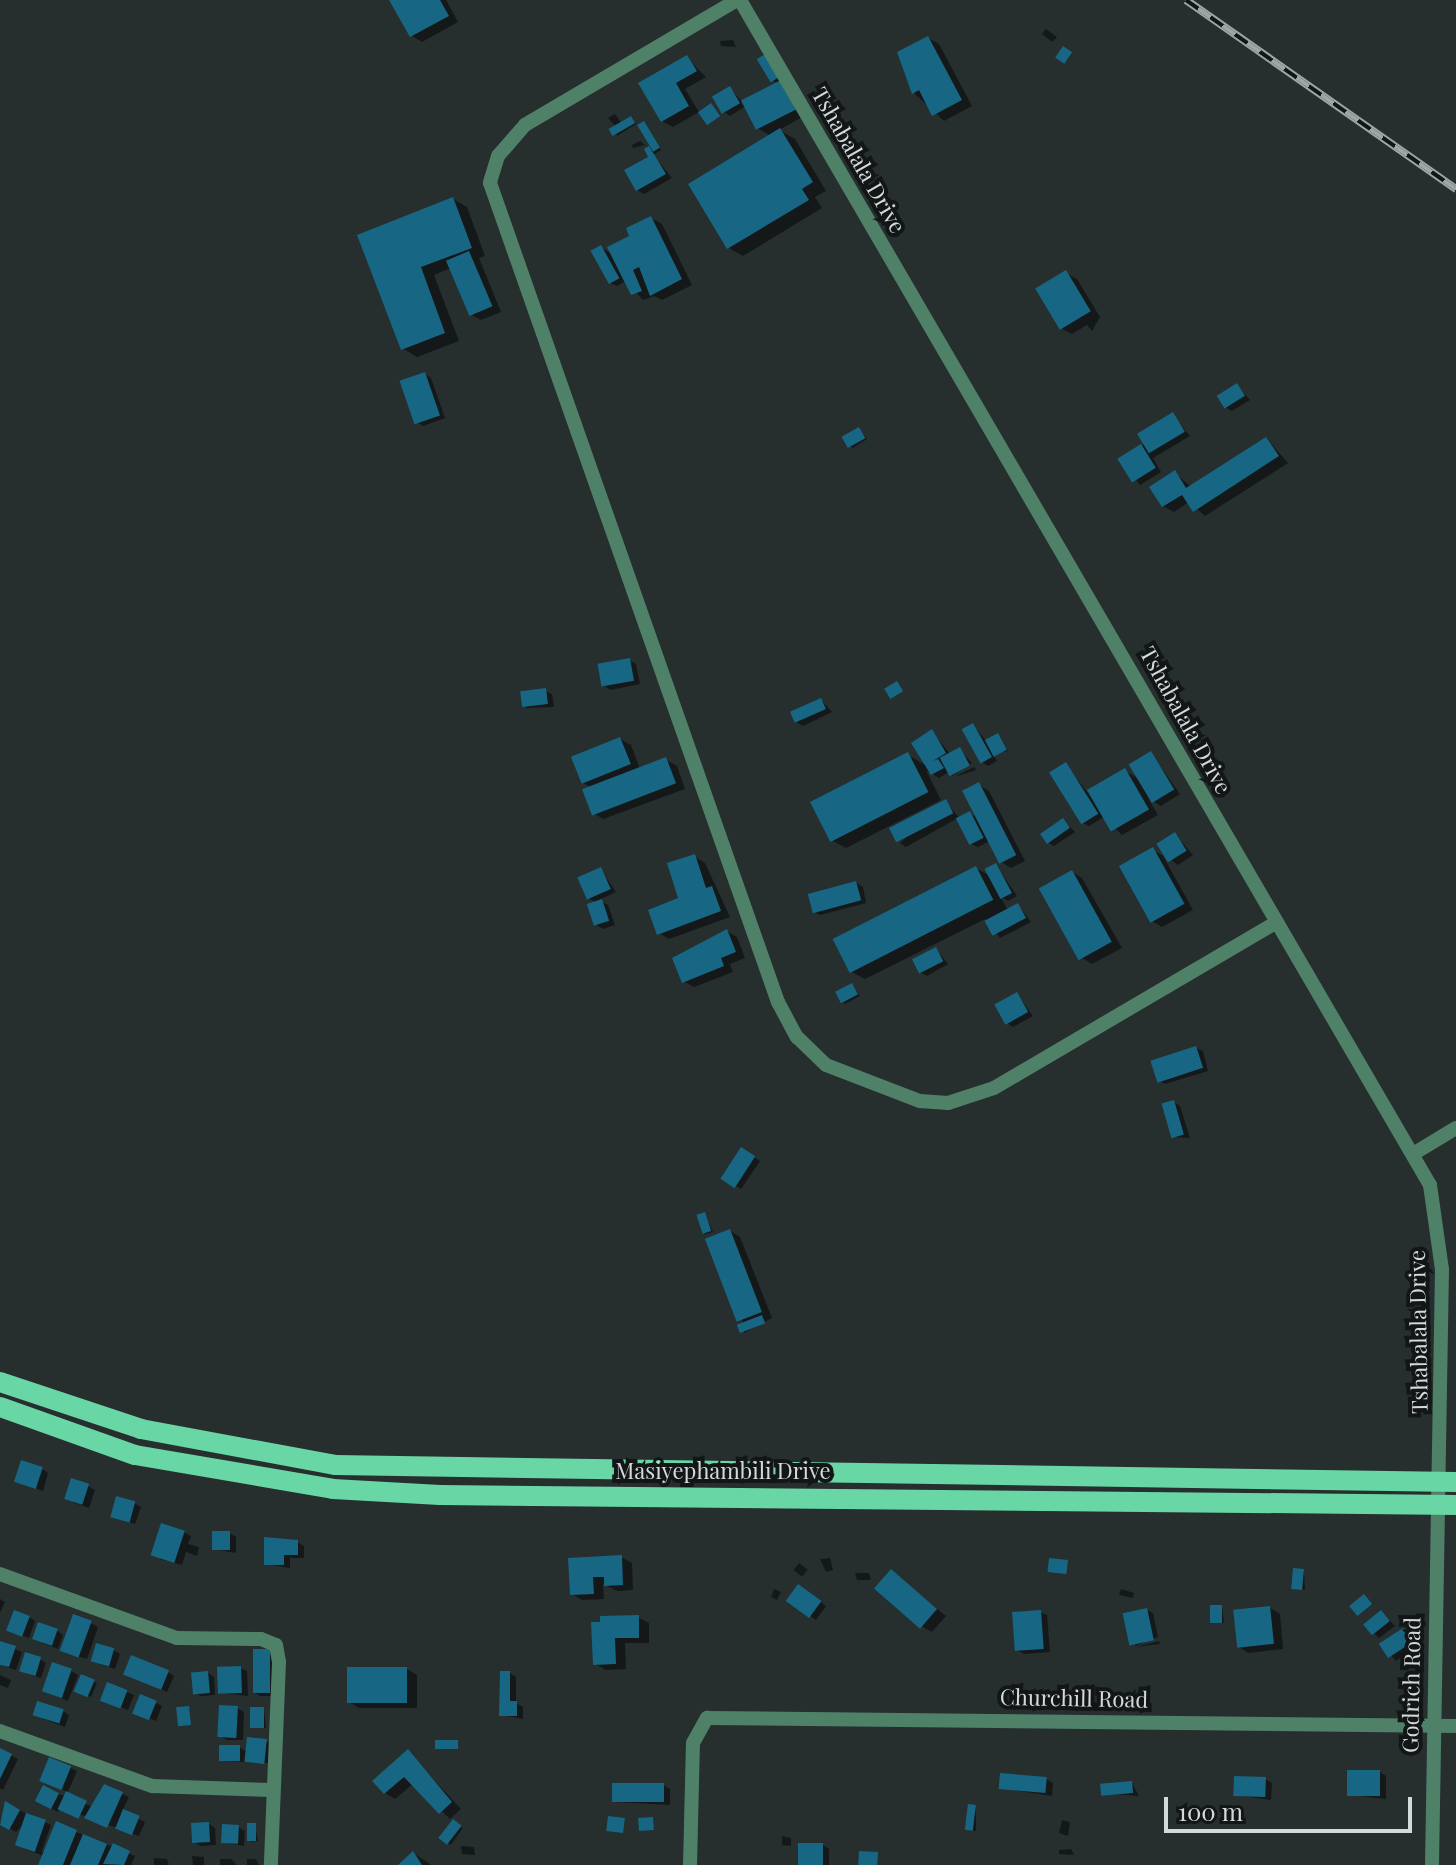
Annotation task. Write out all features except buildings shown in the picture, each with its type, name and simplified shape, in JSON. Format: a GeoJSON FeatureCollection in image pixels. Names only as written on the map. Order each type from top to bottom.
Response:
{"type":"FeatureCollection","features":[{"type":"Feature","properties":{"kind":"main road","name":"Masiyephambili Drive"},"geometry":{"type":"LineString","coordinates":[[0,1382],[141,1429],[335,1465],[1447,1482]]}},
{"type":"Feature","properties":{"kind":"main road","name":"Masiyephambili Drive"},"geometry":{"type":"LineString","coordinates":[[0,1407],[135,1455],[333,1489],[440,1495],[1446,1505]]}},
{"type":"Feature","properties":{"kind":"street","name":"Tshabalala Drive"},"geometry":{"type":"LineString","coordinates":[[739,0],[1120,647],[1275,923],[1430,1185],[1442,1269],[1446,1505]]}},
{"type":"Feature","properties":{"kind":"street"},"geometry":{"type":"LineString","coordinates":[[739,0],[525,125],[498,156],[490,183],[767,973],[797,1037],[807,1051],[837,1069],[920,1101],[948,1103],[994,1088],[1275,923]]}},
{"type":"Feature","properties":{"kind":"street"},"geometry":{"type":"LineString","coordinates":[[1413,1154],[1456,1128]]}},
{"type":"Feature","properties":{"kind":"street","name":"Godrich Road"},"geometry":{"type":"LineString","coordinates":[[1432,1865],[1432,1726],[1446,1505]]}},
{"type":"Feature","properties":{"kind":"street"},"geometry":{"type":"LineString","coordinates":[[0,1574],[177,1638],[270,1641],[279,1662],[271,1865]]}},
{"type":"Feature","properties":{"kind":"street","name":"Churchill Road"},"geometry":{"type":"LineString","coordinates":[[690,1865],[697,1729],[707,1718],[728,1714],[1456,1726]]}},
{"type":"Feature","properties":{"kind":"street"},"geometry":{"type":"LineString","coordinates":[[0,1731],[152,1786],[272,1790]]}},
{"type":"Feature","properties":{"kind":"railway"},"geometry":{"type":"LineString","coordinates":[[1186,0],[1456,189]]}}]}
